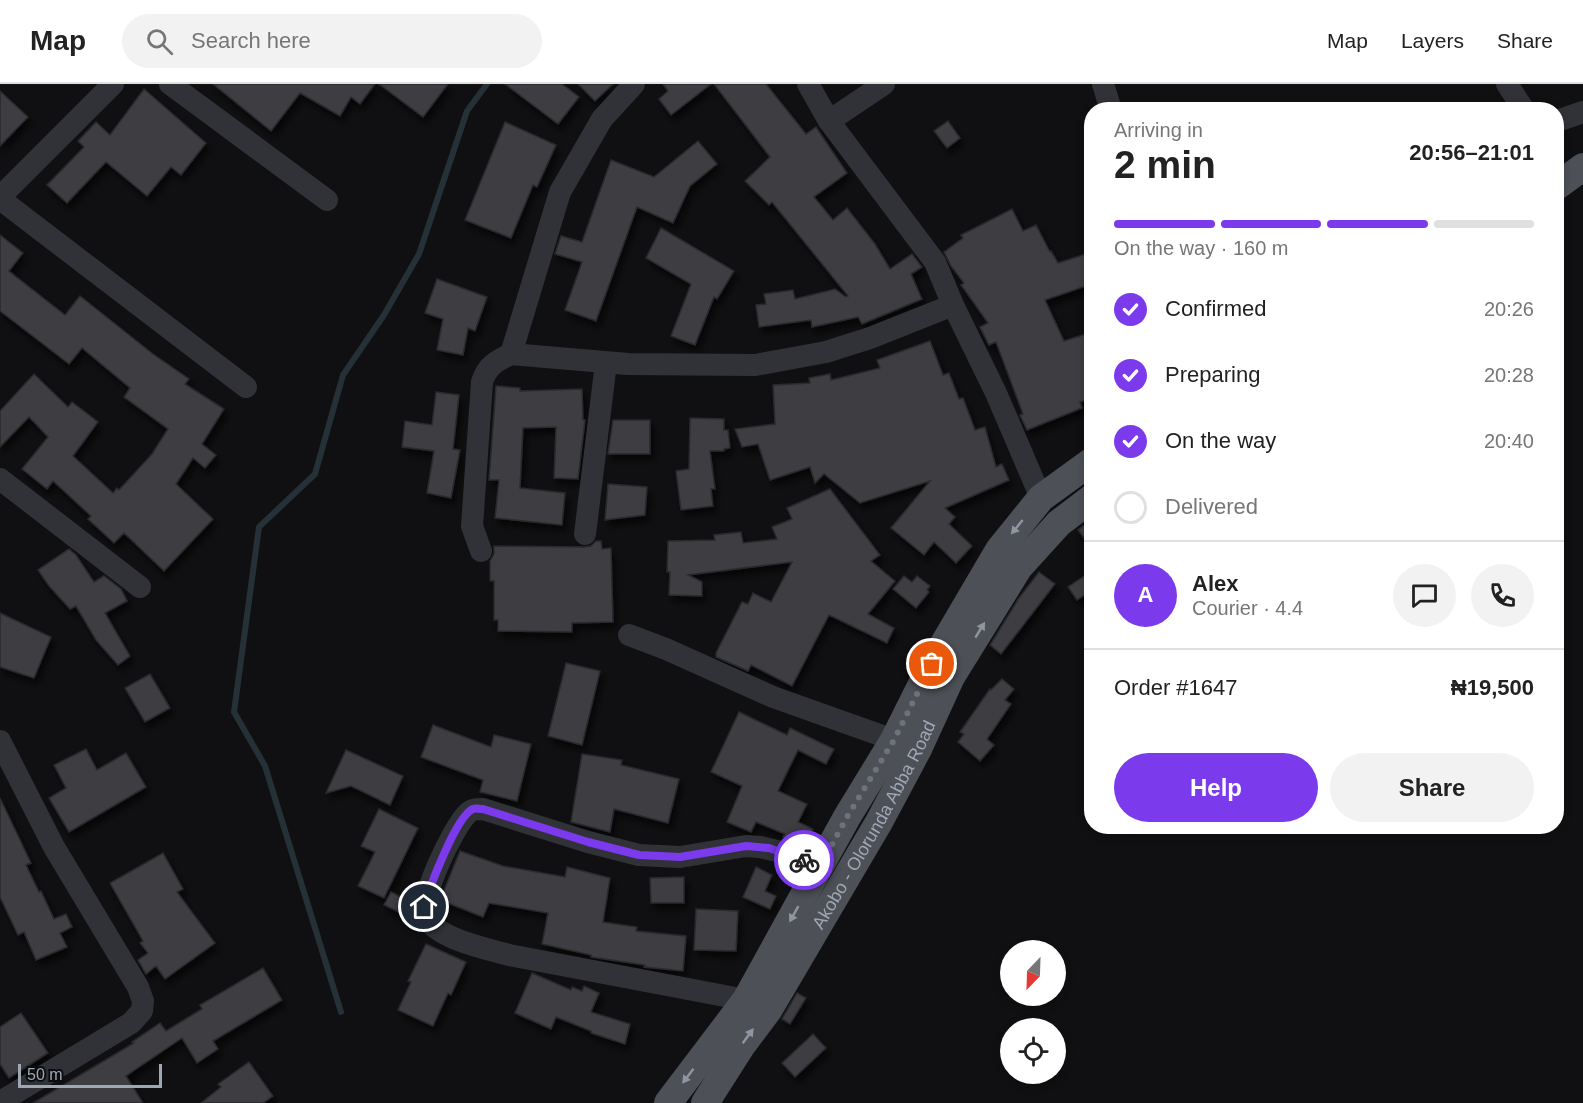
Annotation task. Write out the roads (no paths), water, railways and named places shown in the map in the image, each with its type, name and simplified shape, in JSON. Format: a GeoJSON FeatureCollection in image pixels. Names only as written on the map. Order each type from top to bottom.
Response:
{"type":"FeatureCollection","features":[{"type":"Feature","properties":{"kind":"main road"},"geometry":{"type":"LineString","coordinates":[[1564,159],[1583,146]]}},
{"type":"Feature","properties":{"kind":"main road"},"geometry":{"type":"LineString","coordinates":[[1564,181],[1583,167]]}},
{"type":"Feature","properties":{"kind":"main road","name":"Akobo - Olorunda Abba Road"},"geometry":{"type":"LineString","coordinates":[[668,1103],[746,1000],[847,817],[894,740],[932,664],[999,550],[1041,498],[1084,467]]}},
{"type":"Feature","properties":{"kind":"main road","name":"Akobo - Olorunda Abba Road"},"geometry":{"type":"LineString","coordinates":[[705,1103],[742,1045],[769,1009],[879,822],[918,749],[951,677],[1018,567],[1059,523],[1084,504]]}},
{"type":"Feature","properties":{"kind":"street"},"geometry":{"type":"LineString","coordinates":[[113,84],[0,198],[246,387]]}},
{"type":"Feature","properties":{"kind":"street"},"geometry":{"type":"LineString","coordinates":[[170,84],[327,200]]}},
{"type":"Feature","properties":{"kind":"street"},"geometry":{"type":"LineString","coordinates":[[511,354],[560,192],[602,119],[634,84]]}},
{"type":"Feature","properties":{"kind":"street"},"geometry":{"type":"LineString","coordinates":[[808,84],[829,121],[935,262],[953,305],[996,393],[1041,498]]}},
{"type":"Feature","properties":{"kind":"street"},"geometry":{"type":"LineString","coordinates":[[829,121],[884,84]]}},
{"type":"Feature","properties":{"kind":"street"},"geometry":{"type":"LineString","coordinates":[[1103,84],[1109,102]]}},
{"type":"Feature","properties":{"kind":"street"},"geometry":{"type":"LineString","coordinates":[[1507,84],[1519,102]]}},
{"type":"Feature","properties":{"kind":"street"},"geometry":{"type":"LineString","coordinates":[[1564,119],[1583,112]]}},
{"type":"Feature","properties":{"kind":"street"},"geometry":{"type":"LineString","coordinates":[[481,551],[471,526],[482,382],[486,370],[496,361],[511,354],[606,363],[755,365],[826,352],[870,338],[953,305]]}},
{"type":"Feature","properties":{"kind":"street"},"geometry":{"type":"LineString","coordinates":[[585,534],[606,363]]}},
{"type":"Feature","properties":{"kind":"street"},"geometry":{"type":"LineString","coordinates":[[0,479],[140,587]]}},
{"type":"Feature","properties":{"kind":"street"},"geometry":{"type":"LineString","coordinates":[[629,635],[704,665],[773,697],[894,740]]}},
{"type":"Feature","properties":{"kind":"street"},"geometry":{"type":"LineString","coordinates":[[0,741],[54,847],[138,987],[143,1000],[142,1011],[131,1023],[0,1102]]}},
{"type":"Feature","properties":{"kind":"street"},"geometry":{"type":"LineString","coordinates":[[746,1000],[509,955],[450,936],[427,919],[424,907],[444,853],[465,816],[473,809],[483,809],[588,842],[639,855],[680,857],[746,846],[781,852],[820,867]]}},
{"type":"Feature","properties":{"kind":"waterway"},"geometry":{"type":"LineString","coordinates":[[341,1012],[265,766],[234,712],[259,527],[315,474],[343,375],[384,315],[419,254],[467,111],[487,84]]}}]}
